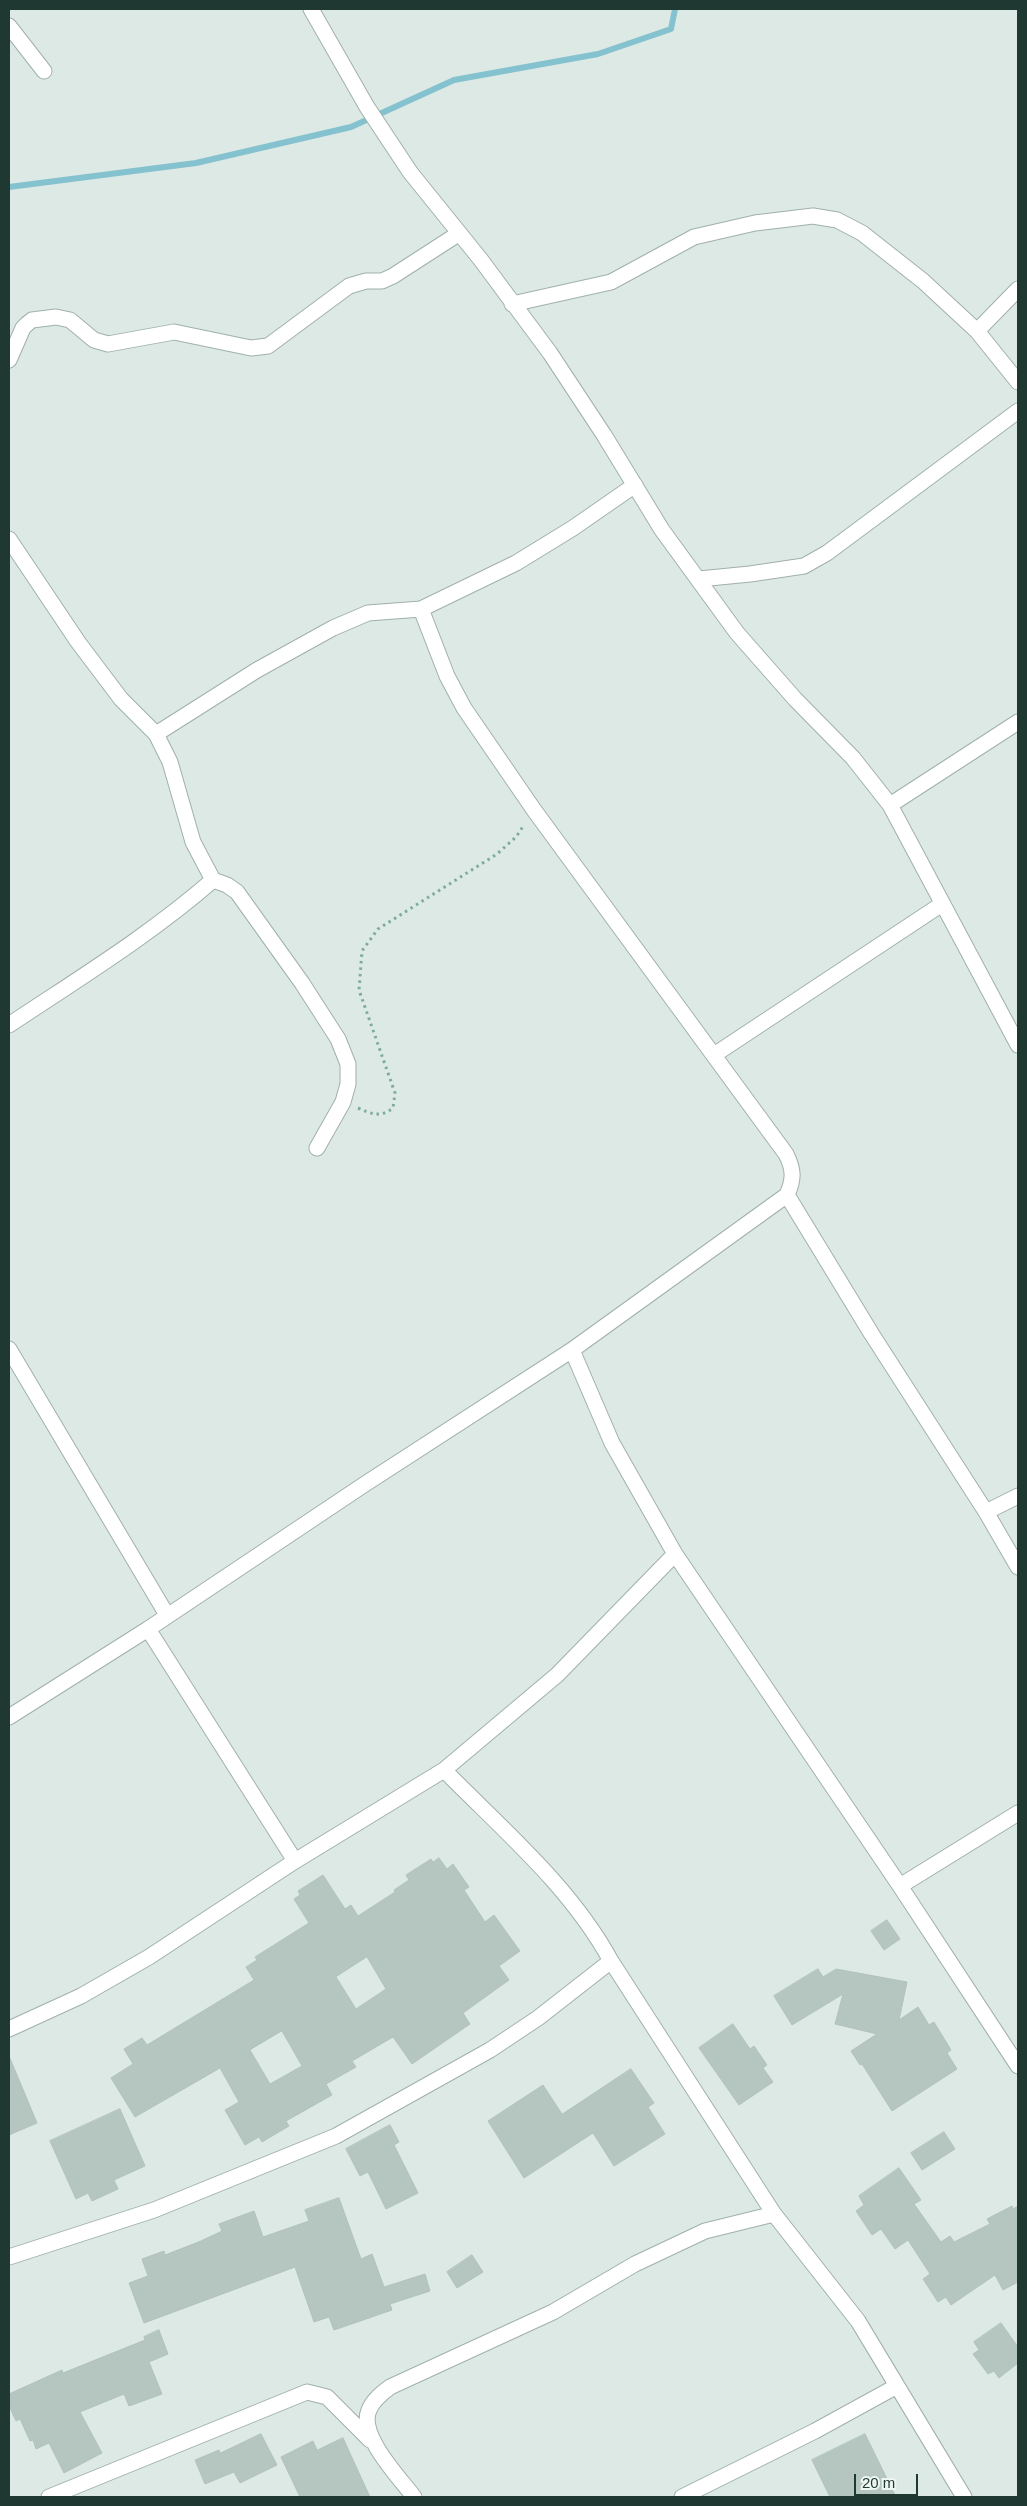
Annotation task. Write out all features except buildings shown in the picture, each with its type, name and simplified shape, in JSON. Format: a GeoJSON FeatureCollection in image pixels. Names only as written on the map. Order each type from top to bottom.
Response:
{"type":"FeatureCollection","features":[{"type":"Feature","properties":{"kind":"street"},"geometry":{"type":"LineString","coordinates":[[311,9],[367,107],[410,172],[458,234],[481,260],[512,304],[550,352],[662,530],[737,633],[794,699],[853,758],[890,805],[1018,1045]]}},
{"type":"Feature","properties":{"kind":"street"},"geometry":{"type":"LineString","coordinates":[[9,26],[44,71]]}},
{"type":"Feature","properties":{"kind":"street"},"geometry":{"type":"LineString","coordinates":[[512,304],[611,282],[694,237],[755,223],[813,216],[837,220],[862,233],[923,281],[976,331],[1018,382]]}},
{"type":"Feature","properties":{"kind":"street"},"geometry":{"type":"LineString","coordinates":[[9,360],[23,328],[32,320],[56,317],[70,320],[94,340],[108,344],[174,332],[251,348],[268,346],[349,286],[366,281],[382,281],[393,276],[458,234]]}},
{"type":"Feature","properties":{"kind":"street"},"geometry":{"type":"LineString","coordinates":[[976,331],[1018,289]]}},
{"type":"Feature","properties":{"kind":"street"},"geometry":{"type":"LineString","coordinates":[[699,579],[804,566],[827,553],[1018,411]]}},
{"type":"Feature","properties":{"kind":"street"},"geometry":{"type":"LineString","coordinates":[[156,734],[257,670],[333,628],[368,613],[421,609],[516,563],[573,528],[635,485]]}},
{"type":"Feature","properties":{"kind":"street"},"geometry":{"type":"LineString","coordinates":[[9,539],[78,642],[121,699],[156,734],[170,762],[193,842],[213,880],[227,885],[237,892],[302,983],[338,1039],[348,1064],[348,1084],[343,1102],[318,1148]]}},
{"type":"Feature","properties":{"kind":"street"},"geometry":{"type":"LineString","coordinates":[[9,1717],[148,1629],[572,1350],[788,1195],[794,1180],[792,1166],[786,1154],[534,810],[464,708],[447,676],[421,609]]}},
{"type":"Feature","properties":{"kind":"street"},"geometry":{"type":"LineString","coordinates":[[890,805],[1018,722]]}},
{"type":"Feature","properties":{"kind":"street"},"geometry":{"type":"LineString","coordinates":[[9,1025],[110,958],[190,900],[213,880]]}},
{"type":"Feature","properties":{"kind":"street"},"geometry":{"type":"LineString","coordinates":[[714,1055],[942,904]]}},
{"type":"Feature","properties":{"kind":"street"},"geometry":{"type":"LineString","coordinates":[[788,1195],[872,1333],[986,1512],[1018,1568]]}},
{"type":"Feature","properties":{"kind":"street"},"geometry":{"type":"LineString","coordinates":[[9,1349],[15,1373],[167,1615]]}},
{"type":"Feature","properties":{"kind":"street"},"geometry":{"type":"LineString","coordinates":[[572,1350],[612,1443],[675,1554],[900,1886],[1018,2066]]}},
{"type":"Feature","properties":{"kind":"street"},"geometry":{"type":"LineString","coordinates":[[986,1512],[1018,1496]]}},
{"type":"Feature","properties":{"kind":"street"},"geometry":{"type":"LineString","coordinates":[[9,2029],[81,1996],[149,1958],[295,1861],[444,1770],[557,1675],[675,1554]]}},
{"type":"Feature","properties":{"kind":"street"},"geometry":{"type":"LineString","coordinates":[[148,1629],[295,1861]]}},
{"type":"Feature","properties":{"kind":"street"},"geometry":{"type":"LineString","coordinates":[[444,1770],[572,1900],[594,1930],[611,1961],[774,2214],[858,2321],[964,2497]]}},
{"type":"Feature","properties":{"kind":"street"},"geometry":{"type":"LineString","coordinates":[[900,1886],[1018,1813]]}},
{"type":"Feature","properties":{"kind":"street"},"geometry":{"type":"LineString","coordinates":[[9,2257],[154,2210],[336,2136],[490,2050],[538,2018],[611,1961]]}},
{"type":"Feature","properties":{"kind":"street"},"geometry":{"type":"LineString","coordinates":[[375,2445],[367,2426],[368,2410],[377,2398],[390,2387],[553,2312],[635,2264],[705,2231],[774,2214]]}},
{"type":"Feature","properties":{"kind":"street"},"geometry":{"type":"LineString","coordinates":[[682,2497],[815,2431],[897,2386]]}},
{"type":"Feature","properties":{"kind":"street"},"geometry":{"type":"LineString","coordinates":[[49,2497],[307,2392],[327,2397],[375,2445],[414,2497]]}},
{"type":"Feature","properties":{"kind":"path"},"geometry":{"type":"LineString","coordinates":[[343,1102],[375,1115],[386,1114],[393,1108],[396,1094],[359,990],[362,952],[378,929],[497,854],[516,838],[534,810]]}},
{"type":"Feature","properties":{"kind":"waterway"},"geometry":{"type":"LineString","coordinates":[[9,187],[196,163],[351,127],[454,80],[598,54],[671,29],[675,9]]}}]}
